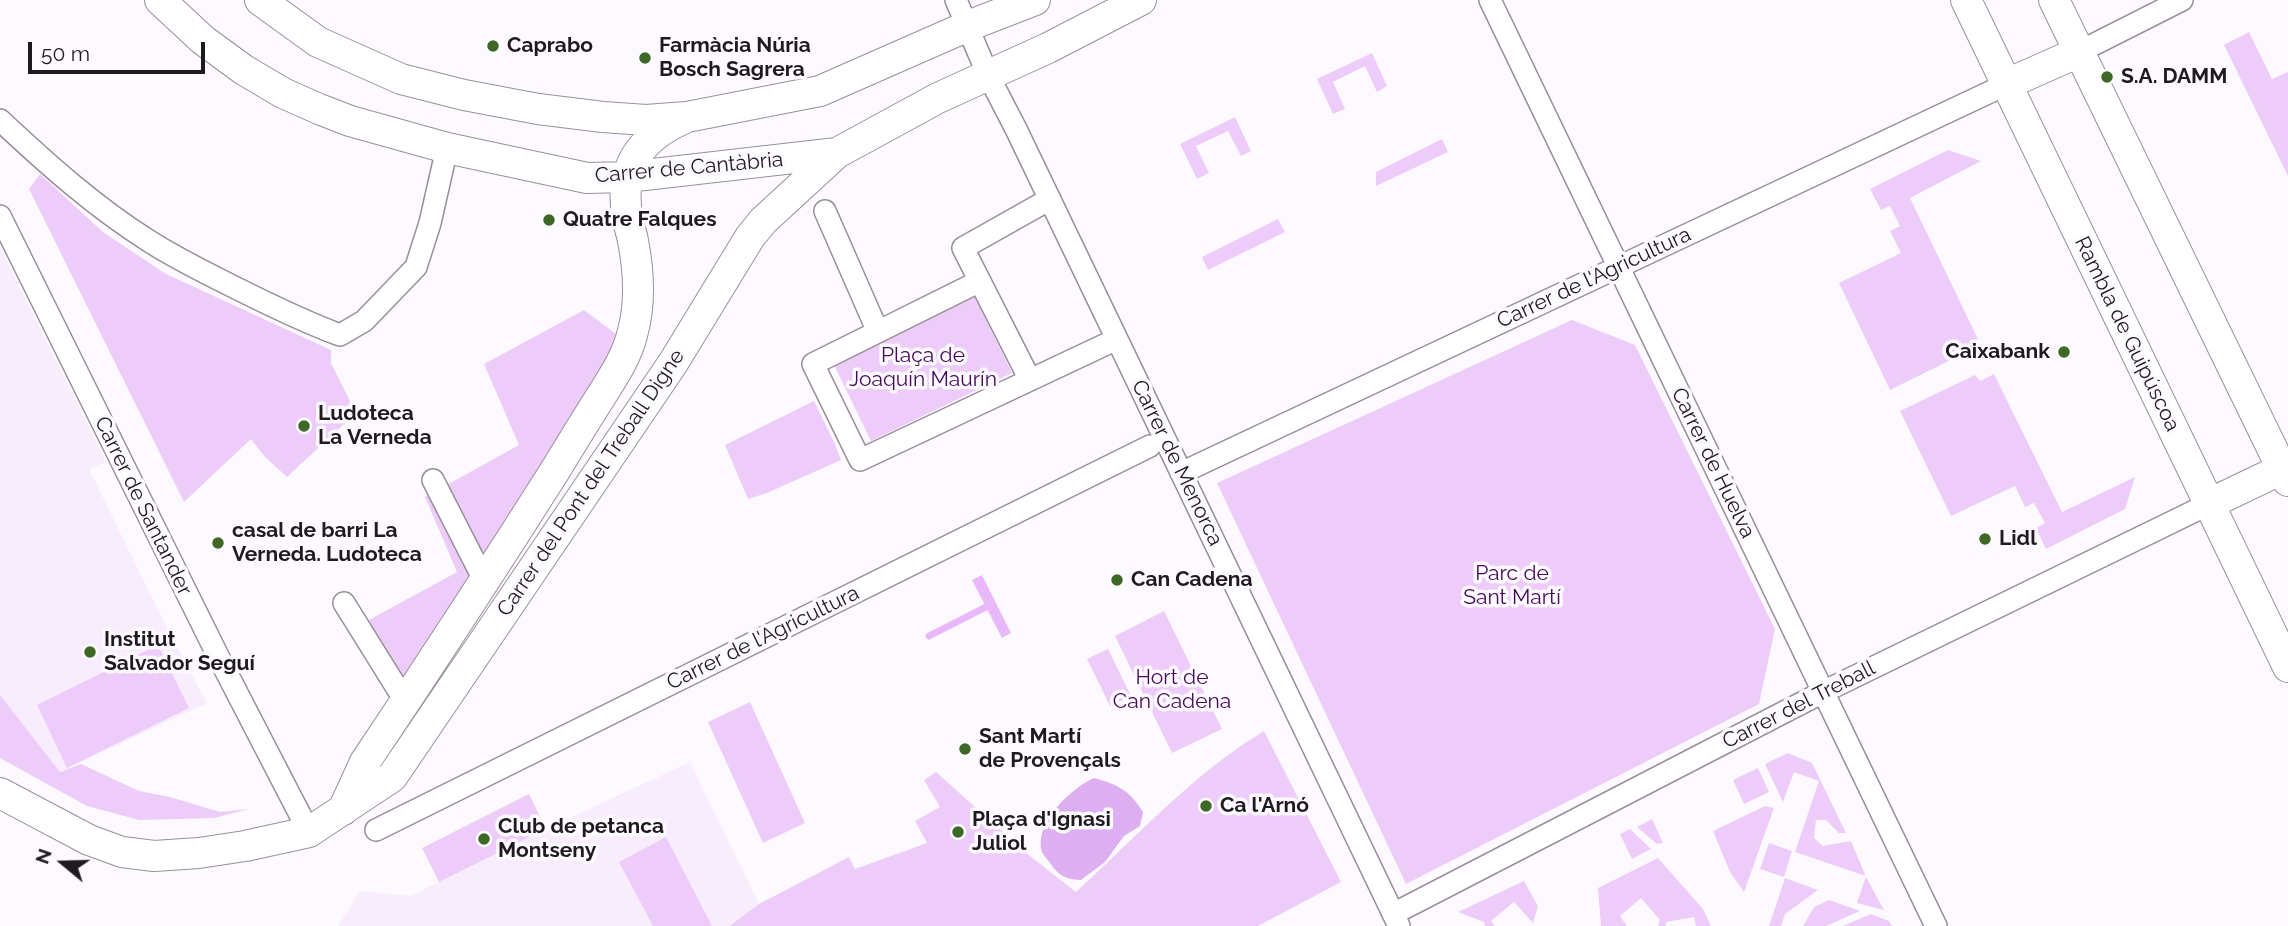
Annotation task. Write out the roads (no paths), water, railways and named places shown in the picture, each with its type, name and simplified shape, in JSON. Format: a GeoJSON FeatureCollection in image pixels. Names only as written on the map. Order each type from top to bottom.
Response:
{"type":"FeatureCollection","features":[{"type":"Feature","properties":{"kind":"street","name":"Carrer de Cantàbria"},"geometry":{"type":"LineString","coordinates":[[160,0],[204,40],[244,70],[283,93],[351,121],[447,148],[587,178],[627,177],[837,153],[938,98],[1048,48],[1141,0]]}},
{"type":"Feature","properties":{"kind":"street"},"geometry":{"type":"LineString","coordinates":[[260,0],[318,43],[401,79],[464,95],[538,109],[646,120],[687,117],[820,91],[962,13],[1035,0]]}},
{"type":"Feature","properties":{"kind":"street","name":"Carrer de Huelva"},"geometry":{"type":"LineString","coordinates":[[1490,0],[1936,926]]}},
{"type":"Feature","properties":{"kind":"street","name":"Rambla de Guipúscoa"},"geometry":{"type":"LineString","coordinates":[[1966,0],[2288,667]]}},
{"type":"Feature","properties":{"kind":"street"},"geometry":{"type":"LineString","coordinates":[[2054,0],[2286,472],[2209,504]]}},
{"type":"Feature","properties":{"kind":"street"},"geometry":{"type":"LineString","coordinates":[[2007,84],[2079,52],[2182,0]]}},
{"type":"Feature","properties":{"kind":"street","name":"Carrer de Menorca"},"geometry":{"type":"LineString","coordinates":[[962,13],[988,75],[1396,920]]}},
{"type":"Feature","properties":{"kind":"street","name":"Carrer de l'Agricultura"},"geometry":{"type":"LineString","coordinates":[[1181,473],[2007,84]]}},
{"type":"Feature","properties":{"kind":"street"},"geometry":{"type":"LineString","coordinates":[[627,177],[635,157],[647,142],[667,127],[687,117]]}},
{"type":"Feature","properties":{"kind":"street"},"geometry":{"type":"LineString","coordinates":[[0,120],[85,195],[146,240],[280,310],[340,335],[364,321],[416,267],[430,223],[447,148]]}},
{"type":"Feature","properties":{"kind":"street","name":"Carrer del Pont del Treball Digne"},"geometry":{"type":"LineString","coordinates":[[0,793],[89,841],[122,852],[154,856],[199,853],[309,832],[392,777],[673,363],[750,237],[763,221],[837,153]]}},
{"type":"Feature","properties":{"kind":"street","name":"Carrer del Pont del Treball Digne"},"geometry":{"type":"LineString","coordinates":[[343,810],[365,762],[605,391],[630,344],[636,323],[639,285],[628,220],[627,177]]}},
{"type":"Feature","properties":{"kind":"street"},"geometry":{"type":"LineString","coordinates":[[587,178],[602,186],[628,220]]}},
{"type":"Feature","properties":{"kind":"street"},"geometry":{"type":"LineString","coordinates":[[1030,380],[963,248],[1050,199]]}},
{"type":"Feature","properties":{"kind":"street"},"geometry":{"type":"LineString","coordinates":[[825,211],[878,332]]}},
{"type":"Feature","properties":{"kind":"street","name":"Carrer de Santander"},"geometry":{"type":"LineString","coordinates":[[0,216],[213,647],[309,832]]}},
{"type":"Feature","properties":{"kind":"street"},"geometry":{"type":"LineString","coordinates":[[980,281],[813,364],[860,460],[1117,339]]}},
{"type":"Feature","properties":{"kind":"street","name":"Carrer de l'Agricultura"},"geometry":{"type":"LineString","coordinates":[[376,830],[1150,446]]}},
{"type":"Feature","properties":{"kind":"street"},"geometry":{"type":"LineString","coordinates":[[433,480],[484,580]]}},
{"type":"Feature","properties":{"kind":"street","name":"Carrer del Treball"},"geometry":{"type":"LineString","coordinates":[[1396,920],[1823,692],[2209,504]]}},
{"type":"Feature","properties":{"kind":"street"},"geometry":{"type":"LineString","coordinates":[[344,603],[405,701]]}},
{"type":"Feature","properties":{"kind":"waterway"},"geometry":{"type":"LineString","coordinates":[[929,636],[986,607]]}},
{"type":"Feature","properties":{"kind":"place","name":"Caprabo"},"geometry":{"type":"Point","coordinates":[493,46]}},
{"type":"Feature","properties":{"kind":"place","name":"Farmàcia Núria Bosch Sagrera"},"geometry":{"type":"Point","coordinates":[645,58]}},
{"type":"Feature","properties":{"kind":"place","name":"S.A. DAMM"},"geometry":{"type":"Point","coordinates":[2107,77]}},
{"type":"Feature","properties":{"kind":"place","name":"Quatre Falques"},"geometry":{"type":"Point","coordinates":[549,220]}},
{"type":"Feature","properties":{"kind":"place","name":"Caixabank"},"geometry":{"type":"Point","coordinates":[2064,352]}},
{"type":"Feature","properties":{"kind":"place","name":"Ludoteca La Verneda"},"geometry":{"type":"Point","coordinates":[304,426]}},
{"type":"Feature","properties":{"kind":"place","name":"Lidl"},"geometry":{"type":"Point","coordinates":[1985,539]}},
{"type":"Feature","properties":{"kind":"place","name":"casal de barri La Verneda. Ludoteca"},"geometry":{"type":"Point","coordinates":[218,543]}},
{"type":"Feature","properties":{"kind":"place","name":"Can Cadena"},"geometry":{"type":"Point","coordinates":[1117,580]}},
{"type":"Feature","properties":{"kind":"place","name":"Institut Salvador Seguí"},"geometry":{"type":"Point","coordinates":[90,652]}},
{"type":"Feature","properties":{"kind":"place","name":"Sant Martí de Provençals"},"geometry":{"type":"Point","coordinates":[965,749]}},
{"type":"Feature","properties":{"kind":"place","name":"Ca l'Arnó"},"geometry":{"type":"Point","coordinates":[1206,806]}},
{"type":"Feature","properties":{"kind":"place","name":"Plaça d'Ignasi Juliol"},"geometry":{"type":"Point","coordinates":[958,832]}},
{"type":"Feature","properties":{"kind":"place","name":"Club de petanca Montseny"},"geometry":{"type":"Point","coordinates":[484,839]}},
{"type":"Feature","properties":{"kind":"park label","name":"Plaça de Joaquín Maurín"},"geometry":{"type":"Point","coordinates":[923,368]}},
{"type":"Feature","properties":{"kind":"park label","name":"Parc de Sant Martí"},"geometry":{"type":"Point","coordinates":[1512,586]}},
{"type":"Feature","properties":{"kind":"park label","name":"Hort de Can Cadena"},"geometry":{"type":"Point","coordinates":[1172,690]}}]}
